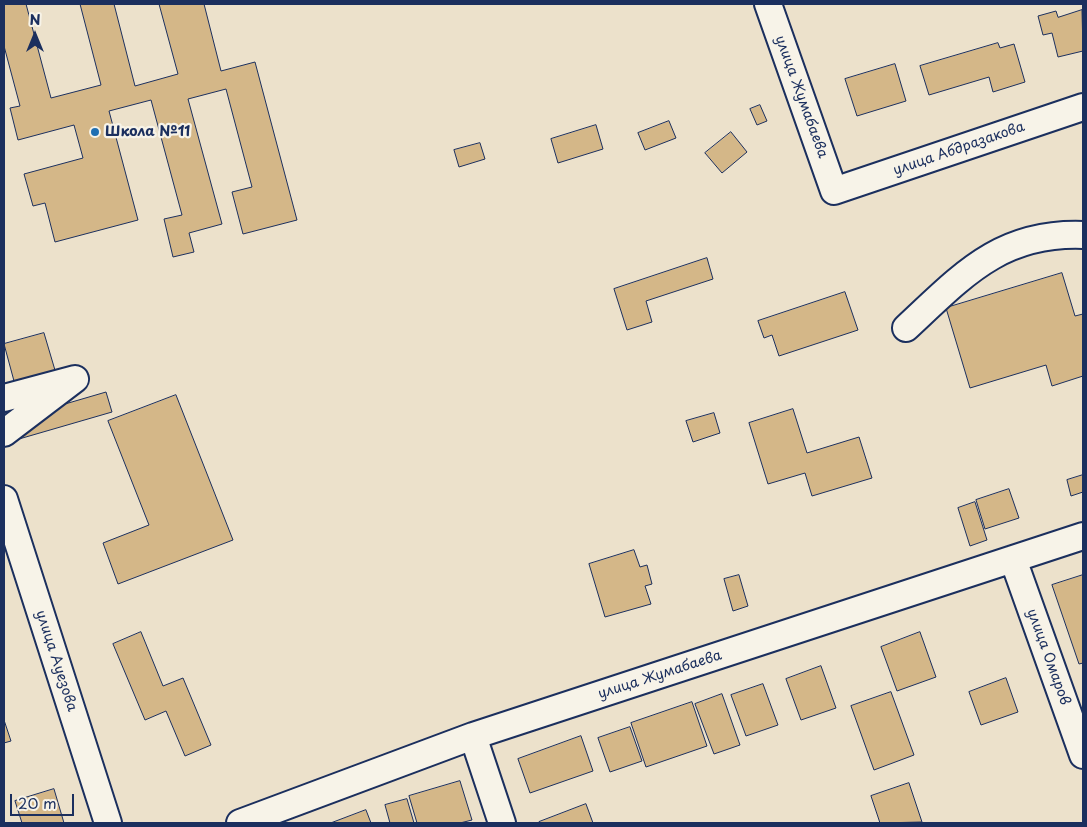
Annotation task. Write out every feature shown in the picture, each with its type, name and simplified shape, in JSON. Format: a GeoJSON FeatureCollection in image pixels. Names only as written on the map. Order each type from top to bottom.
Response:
{"type":"FeatureCollection","features":[{"type":"Feature","properties":{"kind":"street","name":"улица Жумабаева"},"geometry":{"type":"LineString","coordinates":[[768,4],[834,191]]}},
{"type":"Feature","properties":{"kind":"street","name":"улица Абдразакова"},"geometry":{"type":"LineString","coordinates":[[834,191],[1083,106]]}},
{"type":"Feature","properties":{"kind":"street"},"geometry":{"type":"LineString","coordinates":[[906,328],[986,258],[1031,238],[1063,234],[1083,235]]}},
{"type":"Feature","properties":{"kind":"street"},"geometry":{"type":"LineString","coordinates":[[4,398],[75,379],[4,433]]}},
{"type":"Feature","properties":{"kind":"street","name":"улица Ауезова"},"geometry":{"type":"LineString","coordinates":[[4,499],[108,823]]}},
{"type":"Feature","properties":{"kind":"street","name":"улица Жумабаева"},"geometry":{"type":"LineString","coordinates":[[240,823],[473,736],[1083,536]]}},
{"type":"Feature","properties":{"kind":"street","name":"улица Омаров"},"geometry":{"type":"LineString","coordinates":[[1013,559],[1083,755]]}},
{"type":"Feature","properties":{"kind":"street"},"geometry":{"type":"LineString","coordinates":[[473,736],[502,823]]}},
{"type":"Feature","properties":{"kind":"building","name":"Школа №11"},"geometry":{"type":"Polygon","coordinates":[[[4,4],[26,4],[51,98],[101,85],[80,4],[114,4],[135,86],[178,74],[159,4],[204,4],[221,71],[255,62],[297,220],[243,234],[232,192],[252,187],[226,89],[188,99],[222,224],[189,233],[194,252],[173,257],[164,219],[182,215],[151,100],[109,111],[138,220],[55,242],[45,203],[33,206],[24,174],[83,158],[74,125],[18,140],[10,108],[20,106],[4,46],[4,4]]]}},
{"type":"Feature","properties":{"kind":"building"},"geometry":{"type":"Polygon","coordinates":[[[1082,10],[1083,51],[1058,57],[1052,33],[1043,35],[1038,16],[1056,11],[1058,17],[1082,10]]]}},
{"type":"Feature","properties":{"kind":"building"},"geometry":{"type":"Polygon","coordinates":[[[998,43],[1000,48],[1014,44],[1025,82],[993,92],[989,77],[929,95],[920,66],[998,43]]]}},
{"type":"Feature","properties":{"kind":"building"},"geometry":{"type":"Polygon","coordinates":[[[895,64],[906,101],[857,116],[845,79],[895,64]]]}},
{"type":"Feature","properties":{"kind":"building"},"geometry":{"type":"Polygon","coordinates":[[[760,105],[767,121],[757,125],[750,109],[760,105]]]}},
{"type":"Feature","properties":{"kind":"building"},"geometry":{"type":"Polygon","coordinates":[[[669,121],[676,138],[645,150],[638,133],[669,121]]]}},
{"type":"Feature","properties":{"kind":"building"},"geometry":{"type":"Polygon","coordinates":[[[596,125],[603,149],[558,163],[551,139],[596,125]]]}},
{"type":"Feature","properties":{"kind":"building"},"geometry":{"type":"Polygon","coordinates":[[[731,132],[747,152],[722,173],[705,153],[731,132]]]}},
{"type":"Feature","properties":{"kind":"building"},"geometry":{"type":"Polygon","coordinates":[[[480,143],[485,159],[459,167],[454,150],[480,143]]]}},
{"type":"Feature","properties":{"kind":"building"},"geometry":{"type":"Polygon","coordinates":[[[707,258],[713,279],[646,301],[652,322],[627,330],[614,289],[707,258]]]}},
{"type":"Feature","properties":{"kind":"building"},"geometry":{"type":"Polygon","coordinates":[[[1062,273],[1075,316],[1083,314],[1083,376],[1052,386],[1046,365],[970,388],[946,308],[1062,273]]]}},
{"type":"Feature","properties":{"kind":"building"},"geometry":{"type":"Polygon","coordinates":[[[845,292],[858,330],[779,356],[772,335],[764,338],[758,321],[845,292]]]}},
{"type":"Feature","properties":{"kind":"building"},"geometry":{"type":"Polygon","coordinates":[[[44,333],[65,404],[106,392],[112,412],[19,439],[14,420],[24,418],[4,344],[44,333]]]}},
{"type":"Feature","properties":{"kind":"building"},"geometry":{"type":"Polygon","coordinates":[[[176,395],[233,540],[118,584],[103,543],[149,525],[108,421],[176,395]]]}},
{"type":"Feature","properties":{"kind":"building"},"geometry":{"type":"Polygon","coordinates":[[[793,409],[807,453],[859,437],[872,478],[812,496],[805,473],[768,484],[749,423],[793,409]]]}},
{"type":"Feature","properties":{"kind":"building"},"geometry":{"type":"Polygon","coordinates":[[[714,413],[720,433],[693,442],[686,421],[714,413]]]}},
{"type":"Feature","properties":{"kind":"building"},"geometry":{"type":"Polygon","coordinates":[[[1083,475],[1083,492],[1071,496],[1067,480],[1083,475]]]}},
{"type":"Feature","properties":{"kind":"building"},"geometry":{"type":"Polygon","coordinates":[[[1009,489],[1019,518],[985,529],[976,500],[1009,489]]]}},
{"type":"Feature","properties":{"kind":"building"},"geometry":{"type":"Polygon","coordinates":[[[975,502],[987,540],[970,546],[958,508],[975,502]]]}},
{"type":"Feature","properties":{"kind":"building"},"geometry":{"type":"Polygon","coordinates":[[[634,550],[640,567],[647,565],[652,584],[645,586],[651,604],[605,617],[589,564],[634,550]]]}},
{"type":"Feature","properties":{"kind":"building"},"geometry":{"type":"Polygon","coordinates":[[[739,575],[748,606],[733,611],[724,579],[739,575]]]}},
{"type":"Feature","properties":{"kind":"building"},"geometry":{"type":"Polygon","coordinates":[[[1083,575],[1083,663],[1079,664],[1052,585],[1083,575]]]}},
{"type":"Feature","properties":{"kind":"building"},"geometry":{"type":"Polygon","coordinates":[[[141,632],[163,686],[183,678],[211,745],[185,756],[166,711],[145,720],[113,644],[141,632]]]}},
{"type":"Feature","properties":{"kind":"building"},"geometry":{"type":"Polygon","coordinates":[[[920,632],[936,677],[897,691],[881,647],[920,632]]]}},
{"type":"Feature","properties":{"kind":"building"},"geometry":{"type":"Polygon","coordinates":[[[821,666],[836,708],[801,720],[786,679],[821,666]]]}},
{"type":"Feature","properties":{"kind":"building"},"geometry":{"type":"Polygon","coordinates":[[[1006,678],[1018,712],[981,725],[969,692],[1006,678]]]}},
{"type":"Feature","properties":{"kind":"building"},"geometry":{"type":"Polygon","coordinates":[[[763,684],[778,725],[746,736],[731,695],[763,684]]]}},
{"type":"Feature","properties":{"kind":"building"},"geometry":{"type":"Polygon","coordinates":[[[891,692],[914,755],[874,770],[851,706],[891,692]]]}},
{"type":"Feature","properties":{"kind":"building"},"geometry":{"type":"Polygon","coordinates":[[[722,694],[740,745],[714,754],[695,704],[722,694]]]}},
{"type":"Feature","properties":{"kind":"building"},"geometry":{"type":"Polygon","coordinates":[[[692,702],[707,746],[646,767],[631,723],[692,702]]]}},
{"type":"Feature","properties":{"kind":"building"},"geometry":{"type":"Polygon","coordinates":[[[4,720],[11,741],[4,743],[4,720]]]}},
{"type":"Feature","properties":{"kind":"building"},"geometry":{"type":"Polygon","coordinates":[[[630,727],[642,761],[610,772],[598,738],[630,727]]]}},
{"type":"Feature","properties":{"kind":"building"},"geometry":{"type":"Polygon","coordinates":[[[581,736],[593,771],[530,793],[518,759],[581,736]]]}},
{"type":"Feature","properties":{"kind":"building"},"geometry":{"type":"Polygon","coordinates":[[[460,781],[472,820],[460,823],[417,823],[409,796],[460,781]]]}},
{"type":"Feature","properties":{"kind":"building"},"geometry":{"type":"Polygon","coordinates":[[[909,783],[922,822],[880,823],[871,796],[909,783]]]}},
{"type":"Feature","properties":{"kind":"building"},"geometry":{"type":"Polygon","coordinates":[[[54,789],[64,823],[22,823],[15,801],[54,789]]]}},
{"type":"Feature","properties":{"kind":"building"},"geometry":{"type":"Polygon","coordinates":[[[407,799],[414,823],[390,823],[385,805],[407,799]]]}},
{"type":"Feature","properties":{"kind":"building"},"geometry":{"type":"Polygon","coordinates":[[[586,804],[593,823],[539,823],[539,822],[586,804]]]}},
{"type":"Feature","properties":{"kind":"building"},"geometry":{"type":"Polygon","coordinates":[[[366,810],[371,823],[331,823],[366,810]]]}},
{"type":"Feature","properties":{"kind":"place","name":"Школа №11"},"geometry":{"type":"Point","coordinates":[95,132]}}]}
